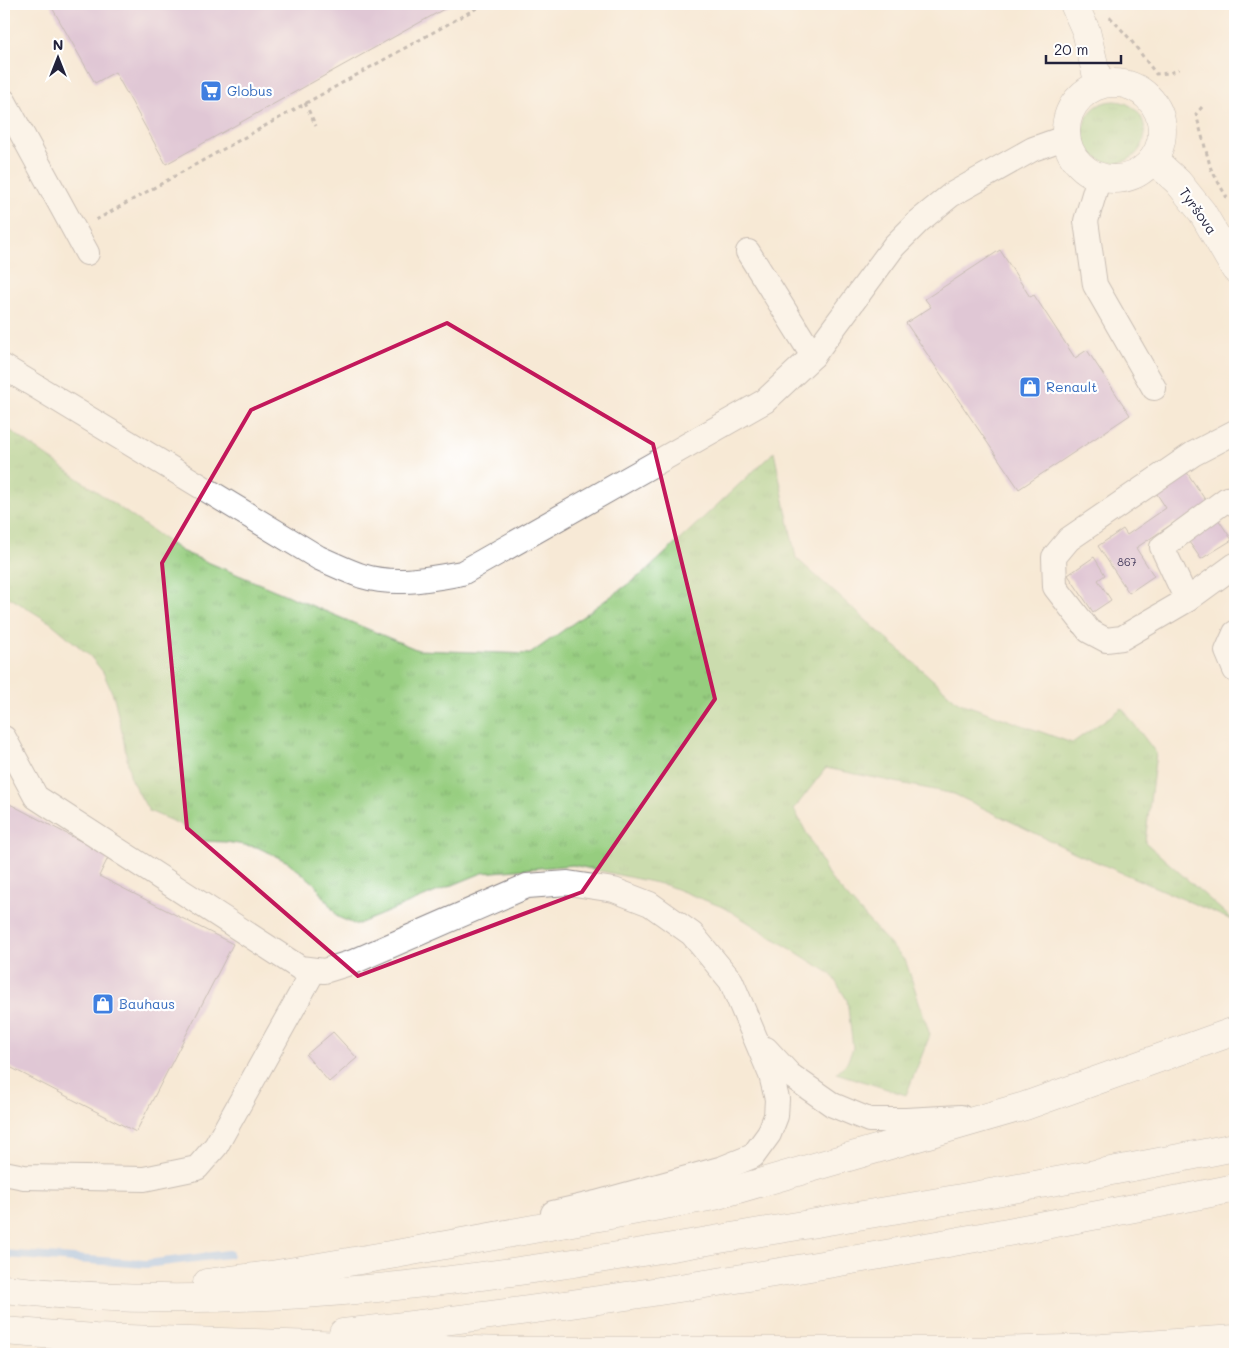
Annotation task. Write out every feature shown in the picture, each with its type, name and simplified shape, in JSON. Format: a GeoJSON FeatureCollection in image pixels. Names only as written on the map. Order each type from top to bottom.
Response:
{"type":"FeatureCollection","features":[{"type":"Feature","properties":{"kind":"main road"},"geometry":{"type":"LineString","coordinates":[[1074,4],[1086,31],[1100,86]]}},
{"type":"Feature","properties":{"kind":"main road"},"geometry":{"type":"LineString","coordinates":[[1115,83],[1131,86],[1145,94],[1156,107],[1161,120],[1162,134],[1160,147],[1153,159],[1140,172],[1122,178],[1099,177],[1083,168],[1072,154],[1066,137],[1070,111],[1088,91],[1100,86],[1115,83]]}},
{"type":"Feature","properties":{"kind":"main road","name":"Tyršova"},"geometry":{"type":"LineString","coordinates":[[1153,159],[1178,182],[1202,212],[1235,269]]}},
{"type":"Feature","properties":{"kind":"main road"},"geometry":{"type":"LineString","coordinates":[[92,1296],[270,1275],[714,1196],[1025,1106],[1235,1031]]}},
{"type":"Feature","properties":{"kind":"main road"},"geometry":{"type":"LineString","coordinates":[[4,1288],[44,1293],[163,1298],[257,1297],[365,1290],[581,1263],[1128,1168],[1235,1147]]}},
{"type":"Feature","properties":{"kind":"main road"},"geometry":{"type":"LineString","coordinates":[[4,1331],[95,1338],[264,1338],[340,1333],[493,1316],[795,1270],[1149,1206],[1235,1188]]}},
{"type":"Feature","properties":{"kind":"main road"},"geometry":{"type":"LineString","coordinates":[[165,1339],[430,1350],[504,1351],[987,1351],[1102,1348],[1235,1340]]}},
{"type":"Feature","properties":{"kind":"street"},"geometry":{"type":"LineString","coordinates":[[4,101],[87,253]]}},
{"type":"Feature","properties":{"kind":"street"},"geometry":{"type":"LineString","coordinates":[[4,367],[318,558],[364,576],[394,581],[426,580],[462,573],[765,401],[813,356],[894,246],[919,221],[951,195],[1033,149],[1066,137]]}},
{"type":"Feature","properties":{"kind":"street"},"geometry":{"type":"LineString","coordinates":[[1099,177],[1086,221],[1095,285],[1154,388]]}},
{"type":"Feature","properties":{"kind":"street"},"geometry":{"type":"LineString","coordinates":[[748,252],[813,356]]}},
{"type":"Feature","properties":{"kind":"street"},"geometry":{"type":"LineString","coordinates":[[1235,432],[1193,454],[1070,539],[1054,558],[1055,587],[1088,631],[1106,640],[1122,638],[1187,600],[1235,565]]}},
{"type":"Feature","properties":{"kind":"street"},"geometry":{"type":"LineString","coordinates":[[1187,600],[1162,547],[1226,500],[1235,504]]}},
{"type":"Feature","properties":{"kind":"street"},"geometry":{"type":"LineString","coordinates":[[1235,633],[1227,651],[1235,670]]}},
{"type":"Feature","properties":{"kind":"street"},"geometry":{"type":"LineString","coordinates":[[4,738],[36,797],[300,968],[324,971],[352,962],[527,886],[568,883],[614,890],[650,904],[692,934],[731,982],[771,1075],[777,1099],[776,1116],[769,1134],[753,1156],[724,1168],[596,1203],[515,1222],[385,1246],[270,1275]]}},
{"type":"Feature","properties":{"kind":"street"},"geometry":{"type":"LineString","coordinates":[[4,1173],[24,1177],[144,1179],[197,1168],[216,1146],[314,970]]}},
{"type":"Feature","properties":{"kind":"street"},"geometry":{"type":"LineString","coordinates":[[753,1035],[797,1080],[833,1106],[869,1120],[956,1118],[1025,1106]]}},
{"type":"Feature","properties":{"kind":"path"},"geometry":{"type":"LineString","coordinates":[[75,231],[484,4]]}},
{"type":"Feature","properties":{"kind":"path"},"geometry":{"type":"LineString","coordinates":[[1106,13],[1130,39],[1156,74],[1170,73],[1178,69]]}},
{"type":"Feature","properties":{"kind":"path"},"geometry":{"type":"LineString","coordinates":[[305,103],[316,126]]}},
{"type":"Feature","properties":{"kind":"path"},"geometry":{"type":"LineString","coordinates":[[1202,107],[1196,114],[1200,131],[1211,169],[1228,199]]}},
{"type":"Feature","properties":{"kind":"highlighted area"},"geometry":{"type":"Polygon","coordinates":[[[447,323],[653,444],[715,699],[582,892],[358,976],[187,828],[162,563],[251,410],[447,323]]]}},
{"type":"Feature","properties":{"kind":"green space"},"geometry":{"type":"Polygon","coordinates":[[[1114,101],[1131,106],[1136,110],[1140,115],[1145,132],[1140,149],[1136,154],[1131,158],[1114,163],[1097,158],[1092,154],[1088,149],[1083,132],[1088,115],[1092,110],[1097,106],[1114,101]]]}},
{"type":"Feature","properties":{"kind":"green space"},"geometry":{"type":"Polygon","coordinates":[[[4,426],[181,551],[418,650],[530,654],[645,572],[774,452],[796,558],[958,702],[1072,743],[1122,708],[1156,753],[1145,842],[1234,921],[1076,853],[954,794],[826,768],[794,809],[830,878],[906,962],[930,1035],[906,1095],[836,1073],[847,1063],[853,1048],[847,1000],[831,974],[725,908],[666,885],[573,865],[482,873],[356,925],[338,917],[314,883],[288,862],[257,847],[226,842],[203,841],[179,824],[149,811],[131,780],[114,697],[103,672],[90,656],[51,623],[4,594],[4,426]]]}},
{"type":"Feature","properties":{"kind":"building","name":"Globus"},"geometry":{"type":"Polygon","coordinates":[[[50,4],[453,4],[166,164],[115,72],[95,83],[50,4]]]}},
{"type":"Feature","properties":{"kind":"building","name":"Renault"},"geometry":{"type":"Polygon","coordinates":[[[1000,250],[1030,297],[1034,295],[1075,358],[1087,350],[1130,415],[1019,489],[906,323],[931,307],[925,299],[1000,250]]]}},
{"type":"Feature","properties":{"kind":"building"},"geometry":{"type":"Polygon","coordinates":[[[1186,471],[1232,540],[1201,559],[1175,522],[1136,548],[1154,576],[1129,593],[1098,546],[1123,529],[1127,535],[1166,508],[1155,491],[1186,471]]]}},
{"type":"Feature","properties":{"kind":"building"},"geometry":{"type":"Polygon","coordinates":[[[1094,557],[1105,575],[1098,580],[1111,600],[1093,612],[1068,575],[1094,557]]]}},
{"type":"Feature","properties":{"kind":"building","name":"Bauhaus"},"geometry":{"type":"Polygon","coordinates":[[[4,801],[109,856],[99,876],[233,944],[136,1132],[4,1064],[4,801]]]}},
{"type":"Feature","properties":{"kind":"building"},"geometry":{"type":"Polygon","coordinates":[[[333,1032],[357,1058],[329,1082],[306,1055],[333,1032]]]}},
{"type":"Feature","properties":{"kind":"waterway"},"geometry":{"type":"LineString","coordinates":[[4,1254],[146,1264],[229,1254]]}},
{"type":"Feature","properties":{"kind":"place","name":"Globus"},"geometry":{"type":"Point","coordinates":[211,91]}},
{"type":"Feature","properties":{"kind":"place","name":"Renault"},"geometry":{"type":"Point","coordinates":[1030,387]}},
{"type":"Feature","properties":{"kind":"place","name":"Bauhaus"},"geometry":{"type":"Point","coordinates":[103,1004]}}]}
